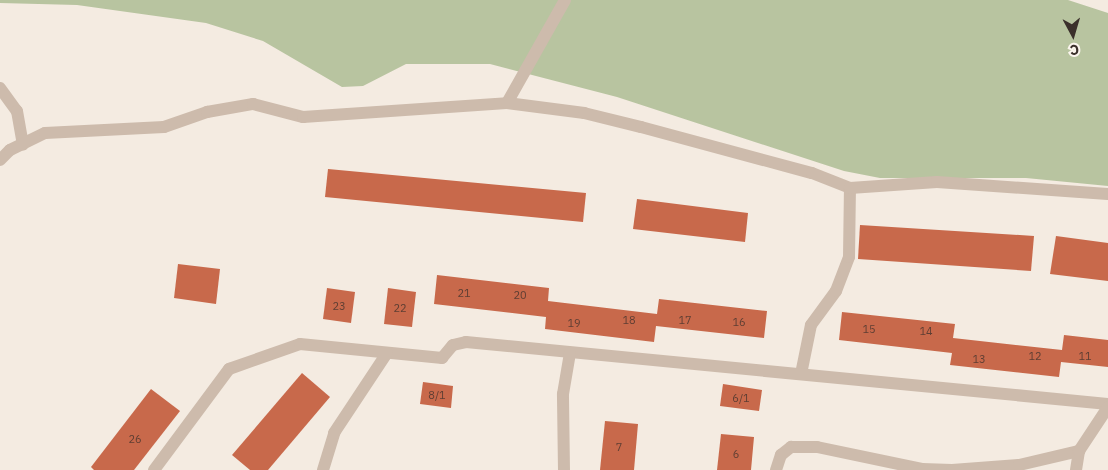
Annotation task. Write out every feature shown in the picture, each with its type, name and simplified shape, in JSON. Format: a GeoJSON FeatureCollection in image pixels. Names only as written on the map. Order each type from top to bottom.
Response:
{"type":"FeatureCollection","features":[{"type":"Feature","properties":{"kind":"street"},"geometry":{"type":"LineString","coordinates":[[507,103],[565,0]]}},
{"type":"Feature","properties":{"kind":"street"},"geometry":{"type":"LineString","coordinates":[[0,88],[17,111],[23,144]]}},
{"type":"Feature","properties":{"kind":"street"},"geometry":{"type":"LineString","coordinates":[[0,160],[23,144],[45,133],[164,127],[207,112],[253,104],[303,117],[507,103],[612,120],[812,173],[850,188],[937,182],[1108,194]]}},
{"type":"Feature","properties":{"kind":"street"},"geometry":{"type":"LineString","coordinates":[[800,374],[811,325],[836,291],[849,257],[850,188]]}},
{"type":"Feature","properties":{"kind":"street"},"geometry":{"type":"LineString","coordinates":[[154,470],[229,369],[300,344],[442,358],[453,345],[466,342],[570,354],[800,374],[1108,406],[1079,451],[1076,470]]}},
{"type":"Feature","properties":{"kind":"street"},"geometry":{"type":"LineString","coordinates":[[323,470],[334,433],[387,353]]}},
{"type":"Feature","properties":{"kind":"street"},"geometry":{"type":"LineString","coordinates":[[564,470],[563,394],[570,354]]}},
{"type":"Feature","properties":{"kind":"street"},"geometry":{"type":"LineString","coordinates":[[776,470],[781,454],[791,447],[817,447],[908,467],[952,470],[1019,465],[1079,451]]}},
{"type":"Feature","properties":{"kind":"green space"},"geometry":{"type":"Polygon","coordinates":[[[0,0],[1068,0],[1108,13],[1108,186],[1026,178],[880,178],[844,171],[617,97],[490,64],[406,64],[363,86],[342,87],[263,41],[206,23],[77,5],[0,3],[0,0]]]}},
{"type":"Feature","properties":{"kind":"building"},"geometry":{"type":"Polygon","coordinates":[[[328,169],[586,193],[583,222],[325,197],[328,169]]]}},
{"type":"Feature","properties":{"kind":"building"},"geometry":{"type":"Polygon","coordinates":[[[637,199],[748,213],[745,242],[633,229],[637,199]]]}},
{"type":"Feature","properties":{"kind":"building"},"geometry":{"type":"Polygon","coordinates":[[[860,225],[1034,236],[1031,271],[858,259],[860,225]]]}},
{"type":"Feature","properties":{"kind":"building"},"geometry":{"type":"Polygon","coordinates":[[[1056,236],[1108,243],[1108,281],[1050,274],[1056,236]]]}},
{"type":"Feature","properties":{"kind":"building"},"geometry":{"type":"Polygon","coordinates":[[[178,264],[220,269],[216,304],[174,298],[178,264]]]}},
{"type":"Feature","properties":{"kind":"building"},"geometry":{"type":"Polygon","coordinates":[[[437,275],[549,288],[548,301],[657,314],[659,299],[767,311],[764,338],[656,326],[654,342],[545,329],[546,317],[434,304],[437,275]]]}},
{"type":"Feature","properties":{"kind":"building"},"geometry":{"type":"Polygon","coordinates":[[[327,288],[355,292],[351,323],[323,319],[327,288]]]}},
{"type":"Feature","properties":{"kind":"building"},"geometry":{"type":"Polygon","coordinates":[[[388,288],[416,292],[412,327],[384,324],[388,288]]]}},
{"type":"Feature","properties":{"kind":"building"},"geometry":{"type":"Polygon","coordinates":[[[842,312],[955,324],[953,338],[1062,350],[1064,335],[1108,340],[1108,367],[1061,362],[1059,377],[950,365],[952,353],[839,340],[842,312]]]}},
{"type":"Feature","properties":{"kind":"building"},"geometry":{"type":"Polygon","coordinates":[[[302,373],[330,397],[268,470],[250,470],[232,455],[302,373]]]}},
{"type":"Feature","properties":{"kind":"building"},"geometry":{"type":"Polygon","coordinates":[[[423,382],[453,386],[451,408],[420,404],[423,382]]]}},
{"type":"Feature","properties":{"kind":"building"},"geometry":{"type":"Polygon","coordinates":[[[723,384],[762,390],[759,411],[720,406],[723,384]]]}},
{"type":"Feature","properties":{"kind":"building"},"geometry":{"type":"Polygon","coordinates":[[[151,389],[180,411],[134,470],[94,470],[91,467],[151,389]]]}},
{"type":"Feature","properties":{"kind":"building"},"geometry":{"type":"Polygon","coordinates":[[[605,421],[638,424],[634,470],[600,470],[605,421]]]}},
{"type":"Feature","properties":{"kind":"building"},"geometry":{"type":"Polygon","coordinates":[[[721,434],[754,437],[751,470],[717,470],[721,434]]]}}]}
